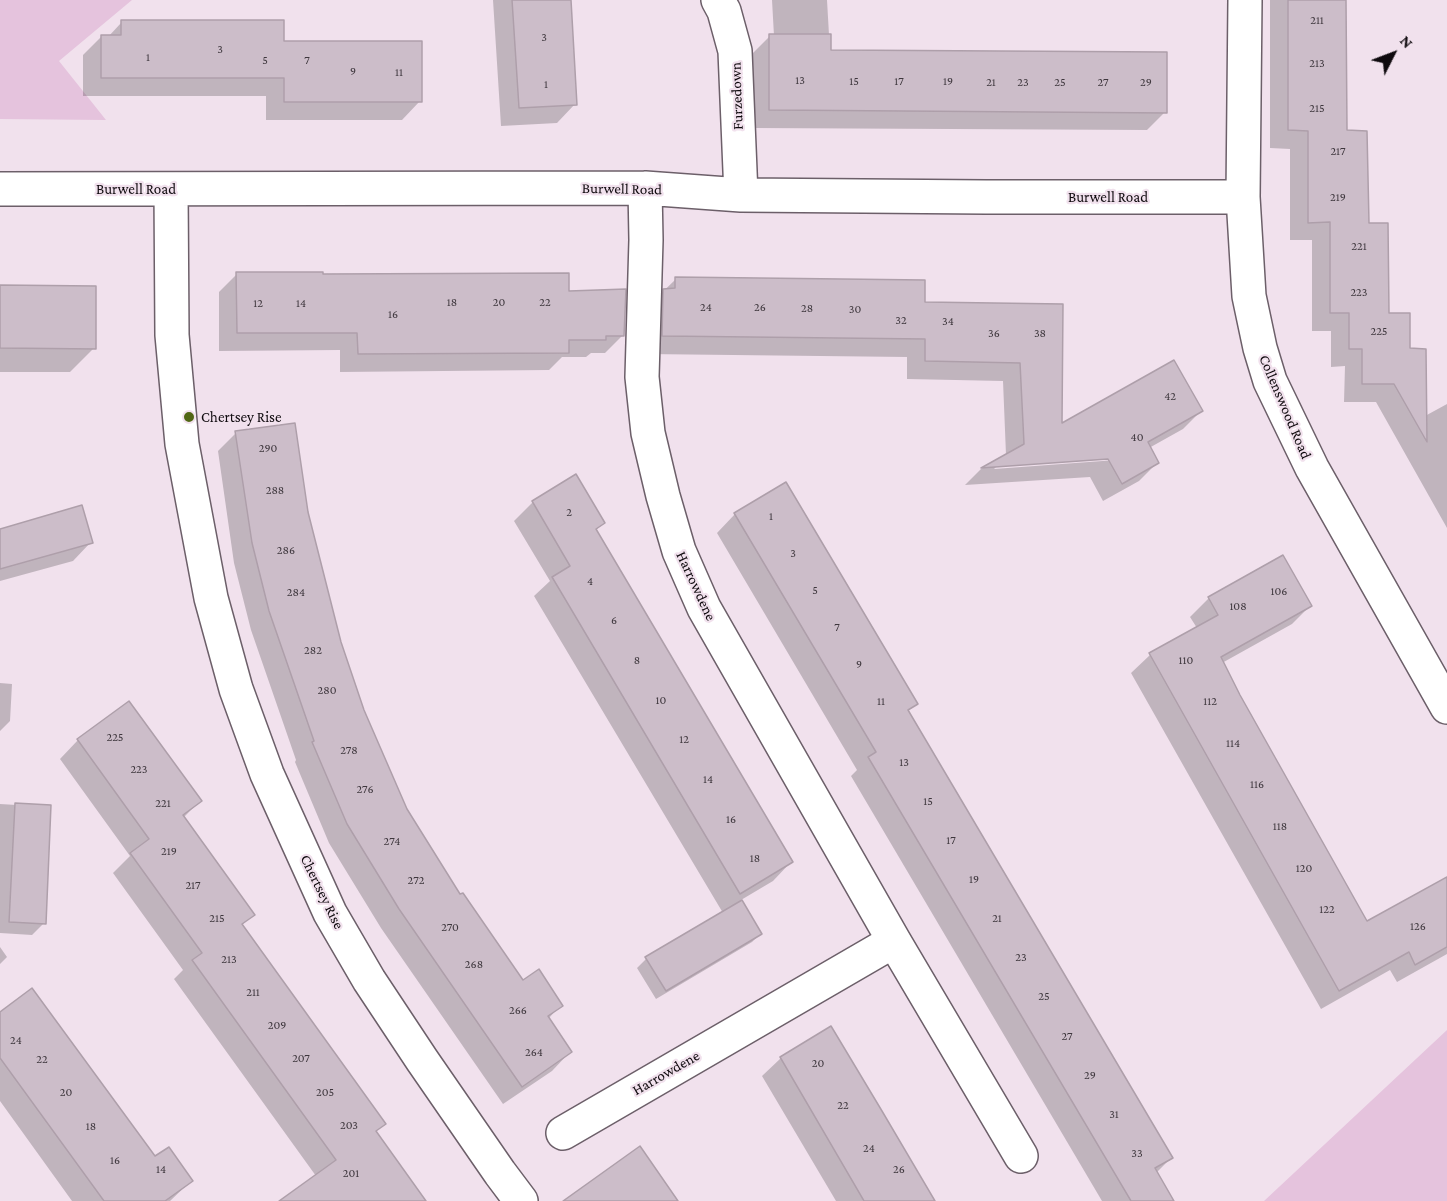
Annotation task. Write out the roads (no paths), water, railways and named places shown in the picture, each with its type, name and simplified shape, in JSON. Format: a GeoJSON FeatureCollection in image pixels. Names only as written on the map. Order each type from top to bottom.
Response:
{"type":"FeatureCollection","features":[{"type":"Feature","properties":{"kind":"street","name":"Furzedown"},"geometry":{"type":"LineString","coordinates":[[718,0],[724,11],[735,51],[741,195]]}},
{"type":"Feature","properties":{"kind":"street","name":"Collenswood Road"},"geometry":{"type":"LineString","coordinates":[[1245,0],[1244,196],[1249,296],[1260,348],[1270,381],[1312,468],[1447,707]]}},
{"type":"Feature","properties":{"kind":"street","name":"Burwell Road"},"geometry":{"type":"LineString","coordinates":[[0,189],[645,188],[741,195],[1244,196]]}},
{"type":"Feature","properties":{"kind":"street","name":"Harrowdene"},"geometry":{"type":"LineString","coordinates":[[645,188],[646,240],[642,377],[648,433],[679,551],[704,608],[894,941],[1021,1155]]}},
{"type":"Feature","properties":{"kind":"street","name":"Chertsey Rise"},"geometry":{"type":"LineString","coordinates":[[171,189],[172,335],[182,444],[211,598],[236,689],[267,774],[330,913],[369,980],[422,1060],[521,1201]]}},
{"type":"Feature","properties":{"kind":"street","name":"Harrowdene"},"geometry":{"type":"LineString","coordinates":[[563,1133],[894,941]]}},
{"type":"Feature","properties":{"kind":"place","name":"Chertsey Rise"},"geometry":{"type":"Point","coordinates":[189,417]}}]}
